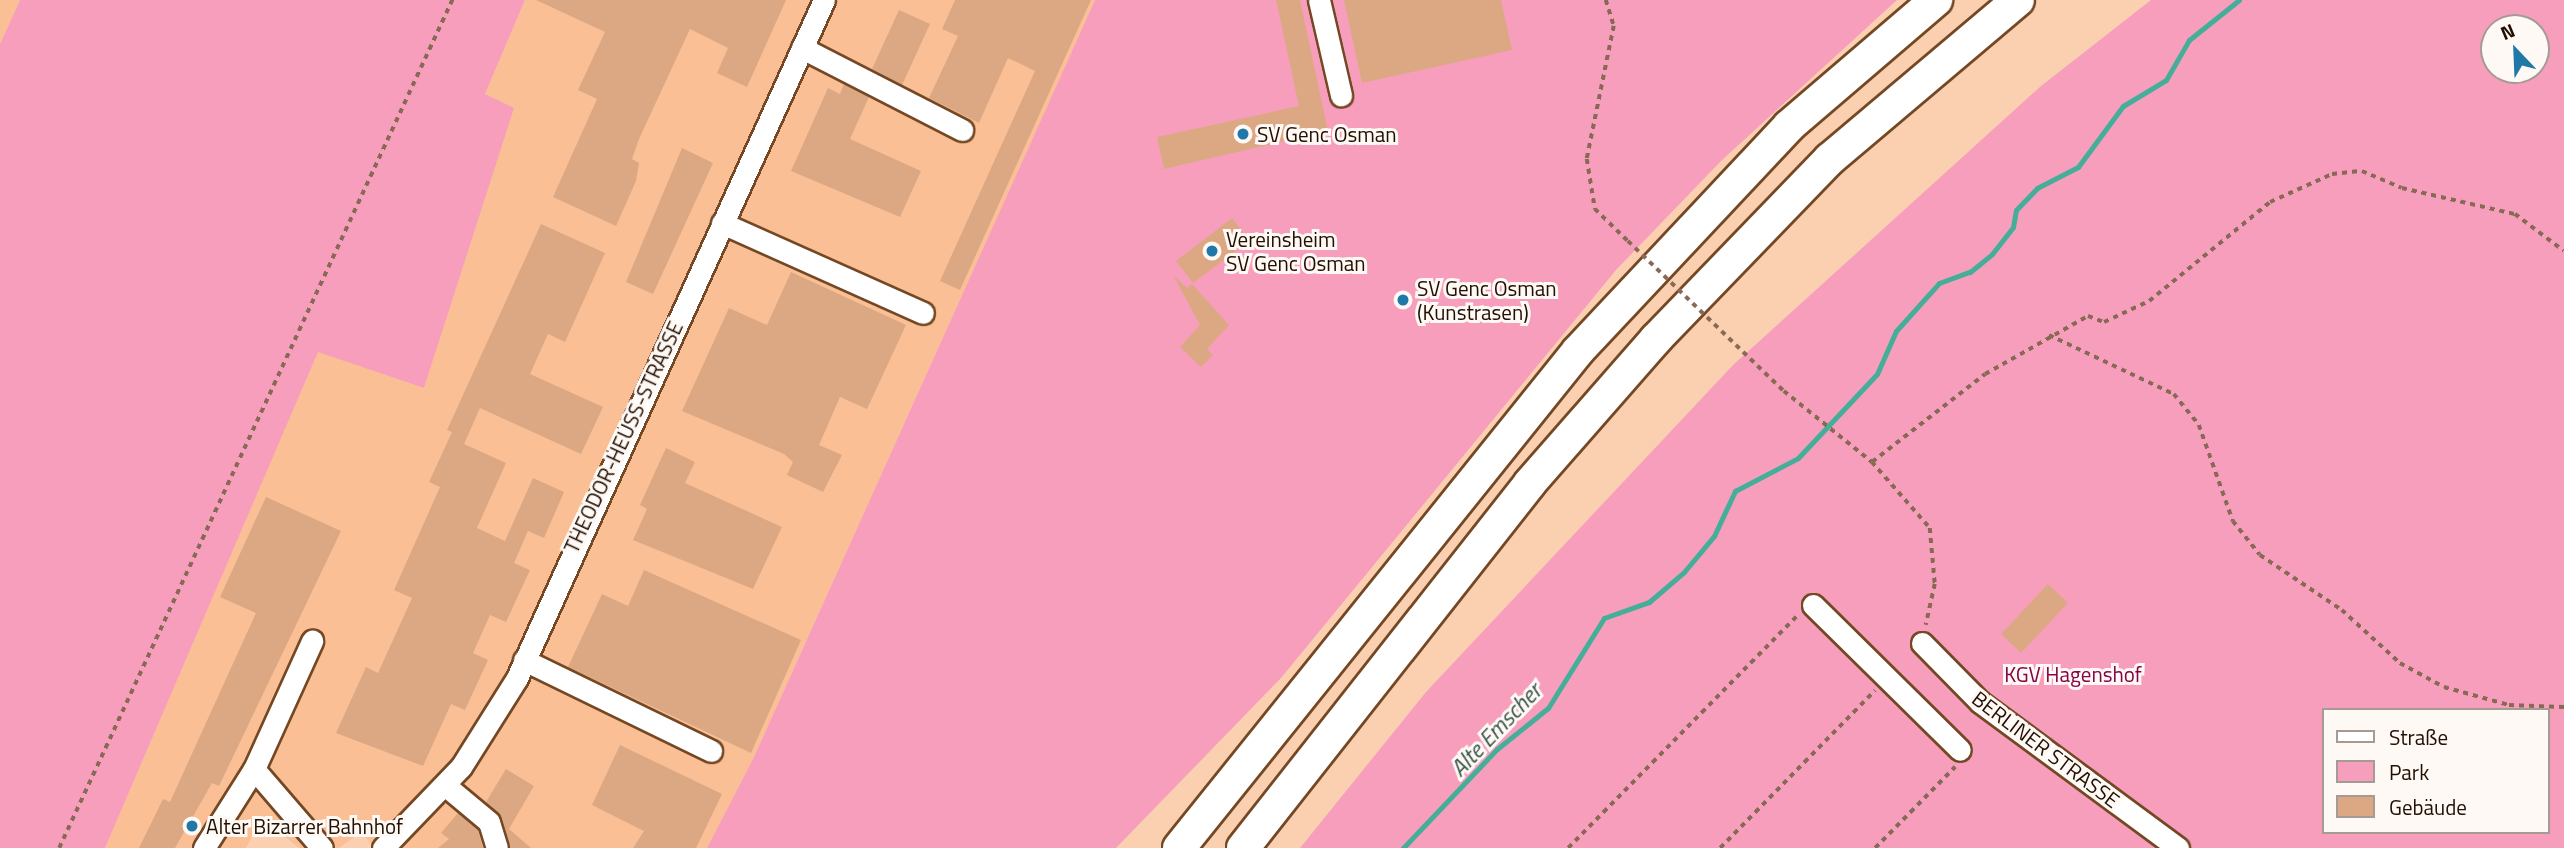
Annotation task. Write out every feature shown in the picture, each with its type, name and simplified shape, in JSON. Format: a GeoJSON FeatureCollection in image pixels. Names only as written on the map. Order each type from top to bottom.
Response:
{"type":"FeatureCollection","features":[{"type":"Feature","properties":{"kind":"highway"},"geometry":{"type":"LineString","coordinates":[[1179,848],[1586,341],[1789,126],[1936,0]]}},
{"type":"Feature","properties":{"kind":"highway"},"geometry":{"type":"LineString","coordinates":[[1243,848],[1530,483],[1656,339],[1830,159],[2018,0]]}},
{"type":"Feature","properties":{"kind":"street"},"geometry":{"type":"LineString","coordinates":[[1319,0],[1341,95]]}},
{"type":"Feature","properties":{"kind":"street","name":"THEODOR-HEUSS-STRASSE"},"geometry":{"type":"LineString","coordinates":[[389,846],[446,786],[485,735],[524,660],[802,48],[816,2]]}},
{"type":"Feature","properties":{"kind":"street"},"geometry":{"type":"LineString","coordinates":[[802,48],[962,130]]}},
{"type":"Feature","properties":{"kind":"street"},"geometry":{"type":"LineString","coordinates":[[722,223],[923,313]]}},
{"type":"Feature","properties":{"kind":"street"},"geometry":{"type":"LineString","coordinates":[[1813,605],[1889,676],[1960,750]]}},
{"type":"Feature","properties":{"kind":"street"},"geometry":{"type":"LineString","coordinates":[[204,848],[254,769],[312,641]]}},
{"type":"Feature","properties":{"kind":"street","name":"BERLINER STRASSE"},"geometry":{"type":"LineString","coordinates":[[1922,643],[1980,702],[2178,848]]}},
{"type":"Feature","properties":{"kind":"street"},"geometry":{"type":"LineString","coordinates":[[524,660],[711,751]]}},
{"type":"Feature","properties":{"kind":"street"},"geometry":{"type":"LineString","coordinates":[[254,769],[321,848]]}},
{"type":"Feature","properties":{"kind":"street"},"geometry":{"type":"LineString","coordinates":[[446,786],[489,822],[497,848]]}},
{"type":"Feature","properties":{"kind":"path"},"geometry":{"type":"LineString","coordinates":[[59,848],[453,0]]}},
{"type":"Feature","properties":{"kind":"path"},"geometry":{"type":"LineString","coordinates":[[1606,0],[1614,26],[1587,159],[1595,209],[1784,391],[1872,462],[1930,528],[1935,584],[1922,643]]}},
{"type":"Feature","properties":{"kind":"path"},"geometry":{"type":"LineString","coordinates":[[1872,462],[1985,374],[2049,335],[2088,316],[2104,322],[2149,301],[2270,202],[2332,174],[2362,171],[2402,188],[2515,214],[2564,251]]}},
{"type":"Feature","properties":{"kind":"path"},"geometry":{"type":"LineString","coordinates":[[2049,335],[2174,394],[2199,425],[2233,521],[2260,555],[2342,610],[2400,663],[2444,687],[2510,705],[2564,707]]}},
{"type":"Feature","properties":{"kind":"path"},"geometry":{"type":"LineString","coordinates":[[1568,848],[1813,605]]}},
{"type":"Feature","properties":{"kind":"path"},"geometry":{"type":"LineString","coordinates":[[1720,848],[1889,676]]}},
{"type":"Feature","properties":{"kind":"path"},"geometry":{"type":"LineString","coordinates":[[1875,848],[1965,757],[1960,750]]}},
{"type":"Feature","properties":{"kind":"shaded area"},"geometry":{"type":"Polygon","coordinates":[[[0,0],[20,0],[0,44],[0,0]]]}},
{"type":"Feature","properties":{"kind":"shaded area"},"geometry":{"type":"Polygon","coordinates":[[[525,0],[1095,0],[754,757],[707,848],[375,848],[361,832],[339,848],[299,848],[262,818],[246,848],[105,848],[318,351],[424,388],[513,109],[485,94],[525,0]]]}},
{"type":"Feature","properties":{"kind":"green space"},"geometry":{"type":"Polygon","coordinates":[[[20,0],[525,0],[485,94],[514,108],[424,388],[318,352],[105,848],[0,848],[0,44],[20,0]]]}},
{"type":"Feature","properties":{"kind":"green space"},"geometry":{"type":"Polygon","coordinates":[[[1095,0],[1897,0],[1721,161],[1616,270],[1281,678],[1116,848],[707,848],[754,757],[1095,0]]]}},
{"type":"Feature","properties":{"kind":"green space","name":"KGV Hagenshof"},"geometry":{"type":"Polygon","coordinates":[[[2151,0],[2564,0],[2564,848],[1300,848],[1426,692],[1733,365],[2041,86],[2151,0]]]}},
{"type":"Feature","properties":{"kind":"building"},"geometry":{"type":"Polygon","coordinates":[[[536,0],[786,0],[747,87],[717,73],[728,48],[690,29],[639,139],[632,159],[639,163],[636,181],[616,226],[553,197],[597,99],[578,90],[605,32],[536,0]]]}},
{"type":"Feature","properties":{"kind":"building"},"geometry":{"type":"Polygon","coordinates":[[[955,0],[1091,0],[960,290],[940,281],[1035,71],[1008,58],[979,123],[929,98],[958,36],[942,29],[955,0]]]}},
{"type":"Feature","properties":{"kind":"building","name":"SV Genc Osman"},"geometry":{"type":"Polygon","coordinates":[[[1276,0],[1300,0],[1328,131],[1164,169],[1157,137],[1299,106],[1276,0]]]}},
{"type":"Feature","properties":{"kind":"building"},"geometry":{"type":"Polygon","coordinates":[[[1344,0],[1501,0],[1512,50],[1362,83],[1344,0]]]}},
{"type":"Feature","properties":{"kind":"building"},"geometry":{"type":"Polygon","coordinates":[[[899,10],[930,24],[902,85],[872,69],[899,10]]]}},
{"type":"Feature","properties":{"kind":"building"},"geometry":{"type":"Polygon","coordinates":[[[844,84],[869,97],[850,139],[921,171],[900,217],[791,171],[828,88],[840,94],[844,84]]]}},
{"type":"Feature","properties":{"kind":"building"},"geometry":{"type":"Polygon","coordinates":[[[682,148],[713,163],[653,294],[626,282],[682,148]]]}},
{"type":"Feature","properties":{"kind":"building","name":"Vereinsheim SV Genc Osman"},"geometry":{"type":"Polygon","coordinates":[[[1232,218],[1249,241],[1193,283],[1176,261],[1232,218]]]}},
{"type":"Feature","properties":{"kind":"building"},"geometry":{"type":"Polygon","coordinates":[[[541,224],[605,253],[565,342],[548,334],[530,374],[603,407],[581,454],[480,408],[464,444],[506,463],[477,528],[505,541],[533,478],[564,492],[544,538],[528,531],[514,563],[530,570],[506,622],[490,615],[473,653],[488,660],[465,710],[451,704],[423,766],[336,733],[366,667],[378,673],[412,598],[394,590],[440,487],[429,482],[452,432],[447,430],[541,224]]]}},
{"type":"Feature","properties":{"kind":"building"},"geometry":{"type":"Polygon","coordinates":[[[791,272],[906,325],[867,409],[840,397],[819,445],[842,455],[823,492],[787,475],[793,462],[784,454],[682,411],[729,308],[767,325],[791,272]]]}},
{"type":"Feature","properties":{"kind":"building"},"geometry":{"type":"Polygon","coordinates":[[[1173,275],[1187,288],[1192,284],[1229,325],[1207,349],[1213,355],[1201,367],[1180,347],[1200,325],[1173,275]]]}},
{"type":"Feature","properties":{"kind":"building"},"geometry":{"type":"Polygon","coordinates":[[[666,448],[695,462],[685,483],[782,527],[753,589],[633,540],[647,509],[640,505],[666,448]]]}},
{"type":"Feature","properties":{"kind":"building"},"geometry":{"type":"Polygon","coordinates":[[[266,497],[341,531],[219,786],[212,783],[175,848],[139,848],[163,799],[170,802],[256,613],[220,597],[266,497]]]}},
{"type":"Feature","properties":{"kind":"building"},"geometry":{"type":"Polygon","coordinates":[[[644,570],[801,640],[751,753],[568,667],[602,594],[628,606],[644,570]]]}},
{"type":"Feature","properties":{"kind":"building"},"geometry":{"type":"Polygon","coordinates":[[[2048,584],[2068,603],[2021,653],[2001,634],[2048,584]]]}},
{"type":"Feature","properties":{"kind":"building"},"geometry":{"type":"Polygon","coordinates":[[[620,745],[722,794],[696,848],[633,848],[644,831],[592,805],[620,745]]]}},
{"type":"Feature","properties":{"kind":"building"},"geometry":{"type":"Polygon","coordinates":[[[506,769],[534,786],[509,829],[531,848],[510,848],[501,817],[486,802],[506,769]]]}},
{"type":"Feature","properties":{"kind":"building"},"geometry":{"type":"Polygon","coordinates":[[[458,813],[478,830],[483,848],[438,848],[449,839],[441,833],[458,813]]]}},
{"type":"Feature","properties":{"kind":"waterway","name":"Alte Emscher"},"geometry":{"type":"LineString","coordinates":[[1403,848],[1497,749],[1548,708],[1604,618],[1649,602],[1684,572],[1714,536],[1735,491],[1798,458],[1877,374],[1896,331],[1939,283],[1970,272],[1992,254],[2013,227],[2016,210],[2037,188],[2078,167],[2123,106],[2166,80],[2189,40],[2239,0]]}},
{"type":"Feature","properties":{"kind":"place","name":"SV Genc Osman"},"geometry":{"type":"Point","coordinates":[1243,134]}},
{"type":"Feature","properties":{"kind":"place","name":"Vereinsheim SV Genc Osman"},"geometry":{"type":"Point","coordinates":[1212,251]}},
{"type":"Feature","properties":{"kind":"place","name":"SV Genc Osman (Kunstrasen)"},"geometry":{"type":"Point","coordinates":[1403,300]}},
{"type":"Feature","properties":{"kind":"place","name":"Alter Bizarrer Bahnhof"},"geometry":{"type":"Point","coordinates":[192,826]}}]}
